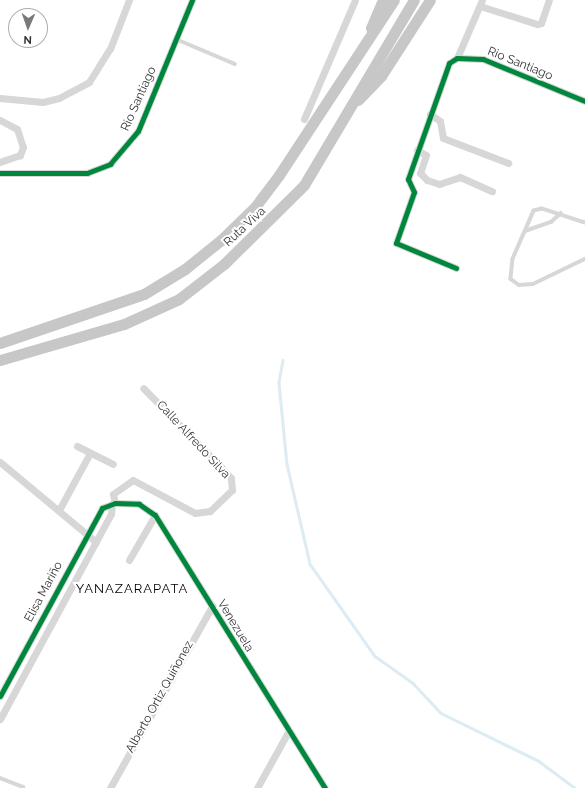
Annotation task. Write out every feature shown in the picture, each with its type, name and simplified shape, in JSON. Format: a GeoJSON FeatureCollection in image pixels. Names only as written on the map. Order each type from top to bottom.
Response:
{"type":"FeatureCollection","features":[{"type":"Feature","properties":{"kind":"highway"},"geometry":{"type":"LineString","coordinates":[[368,43],[383,0]]}},
{"type":"Feature","properties":{"kind":"highway","name":"Ruta Viva"},"geometry":{"type":"LineString","coordinates":[[0,343],[125,302],[163,283],[202,255],[255,206],[368,43],[394,0]]}},
{"type":"Feature","properties":{"kind":"highway","name":"Ruta Viva"},"geometry":{"type":"LineString","coordinates":[[0,360],[124,324],[178,299],[204,281],[286,207],[304,185],[414,0]]}},
{"type":"Feature","properties":{"kind":"highway"},"geometry":{"type":"LineString","coordinates":[[354,102],[369,92],[430,0]]}},
{"type":"Feature","properties":{"kind":"street"},"geometry":{"type":"LineString","coordinates":[[0,98],[43,102],[59,98],[89,82],[110,49],[129,0]]}},
{"type":"Feature","properties":{"kind":"street","name":"Rio Santiago"},"geometry":{"type":"LineString","coordinates":[[0,173],[87,173],[110,164],[138,130],[192,0]]}},
{"type":"Feature","properties":{"kind":"street"},"geometry":{"type":"LineString","coordinates":[[304,119],[355,0]]}},
{"type":"Feature","properties":{"kind":"street"},"geometry":{"type":"LineString","coordinates":[[456,268],[397,244],[414,192],[408,179],[417,150],[449,63],[457,58],[481,3],[537,24],[541,23],[549,0]]}},
{"type":"Feature","properties":{"kind":"street","name":"Rio Santiago"},"geometry":{"type":"LineString","coordinates":[[457,58],[483,59],[585,101]]}},
{"type":"Feature","properties":{"kind":"street"},"geometry":{"type":"LineString","coordinates":[[430,114],[440,121],[442,138],[508,163]]}},
{"type":"Feature","properties":{"kind":"street"},"geometry":{"type":"LineString","coordinates":[[0,120],[21,133],[23,147],[20,155],[0,162]]}},
{"type":"Feature","properties":{"kind":"street"},"geometry":{"type":"LineString","coordinates":[[417,150],[426,155],[420,173],[427,180],[439,184],[460,177],[492,191]]}},
{"type":"Feature","properties":{"kind":"street","name":"Calle Alfredo Silva"},"geometry":{"type":"LineString","coordinates":[[113,504],[114,494],[133,480],[195,513],[210,511],[232,490],[231,478],[143,388]]}},
{"type":"Feature","properties":{"kind":"street"},"geometry":{"type":"LineString","coordinates":[[77,446],[113,464]]}},
{"type":"Feature","properties":{"kind":"street"},"geometry":{"type":"LineString","coordinates":[[59,510],[90,453]]}},
{"type":"Feature","properties":{"kind":"street"},"geometry":{"type":"LineString","coordinates":[[0,462],[96,542]]}},
{"type":"Feature","properties":{"kind":"street","name":"Venezuela"},"geometry":{"type":"LineString","coordinates":[[113,504],[139,504],[155,515],[288,732],[325,788]]}},
{"type":"Feature","properties":{"kind":"street","name":"Elisa Mariño"},"geometry":{"type":"LineString","coordinates":[[0,696],[102,508],[113,504]]}},
{"type":"Feature","properties":{"kind":"street","name":"Elisa Mariño"},"geometry":{"type":"LineString","coordinates":[[0,719],[111,514],[113,504]]}},
{"type":"Feature","properties":{"kind":"street"},"geometry":{"type":"LineString","coordinates":[[129,560],[155,515]]}},
{"type":"Feature","properties":{"kind":"street","name":"Alberto Ortiz Quiñonez"},"geometry":{"type":"LineString","coordinates":[[110,788],[212,606]]}},
{"type":"Feature","properties":{"kind":"street"},"geometry":{"type":"LineString","coordinates":[[257,788],[288,732]]}},
{"type":"Feature","properties":{"kind":"lane"},"geometry":{"type":"LineString","coordinates":[[176,39],[235,64]]}},
{"type":"Feature","properties":{"kind":"lane"},"geometry":{"type":"LineString","coordinates":[[585,223],[561,213],[537,209],[525,231],[510,271],[511,279],[519,285],[533,284],[585,260]]}},
{"type":"Feature","properties":{"kind":"lane"},"geometry":{"type":"LineString","coordinates":[[525,231],[551,222],[561,213]]}},
{"type":"Feature","properties":{"kind":"lane"},"geometry":{"type":"LineString","coordinates":[[0,778],[23,787]]}},
{"type":"Feature","properties":{"kind":"waterway"},"geometry":{"type":"LineString","coordinates":[[283,360],[279,383],[287,464],[310,564],[375,656],[413,683],[441,713],[539,761],[575,788]]}},
{"type":"Feature","properties":{"kind":"cycle path"},"geometry":{"type":"LineString","coordinates":[[0,173],[87,173],[110,164],[138,131],[192,0]]}},
{"type":"Feature","properties":{"kind":"cycle path"},"geometry":{"type":"LineString","coordinates":[[456,268],[396,243],[414,192],[408,179],[449,63],[457,58],[483,59],[585,101]]}},
{"type":"Feature","properties":{"kind":"cycle path"},"geometry":{"type":"LineString","coordinates":[[0,696],[102,508],[115,503],[139,504],[155,515],[325,788]]}},
{"type":"Feature","properties":{"kind":"district","name":"YANAZARAPATA"},"geometry":{"type":"Point","coordinates":[132,589]}}]}
